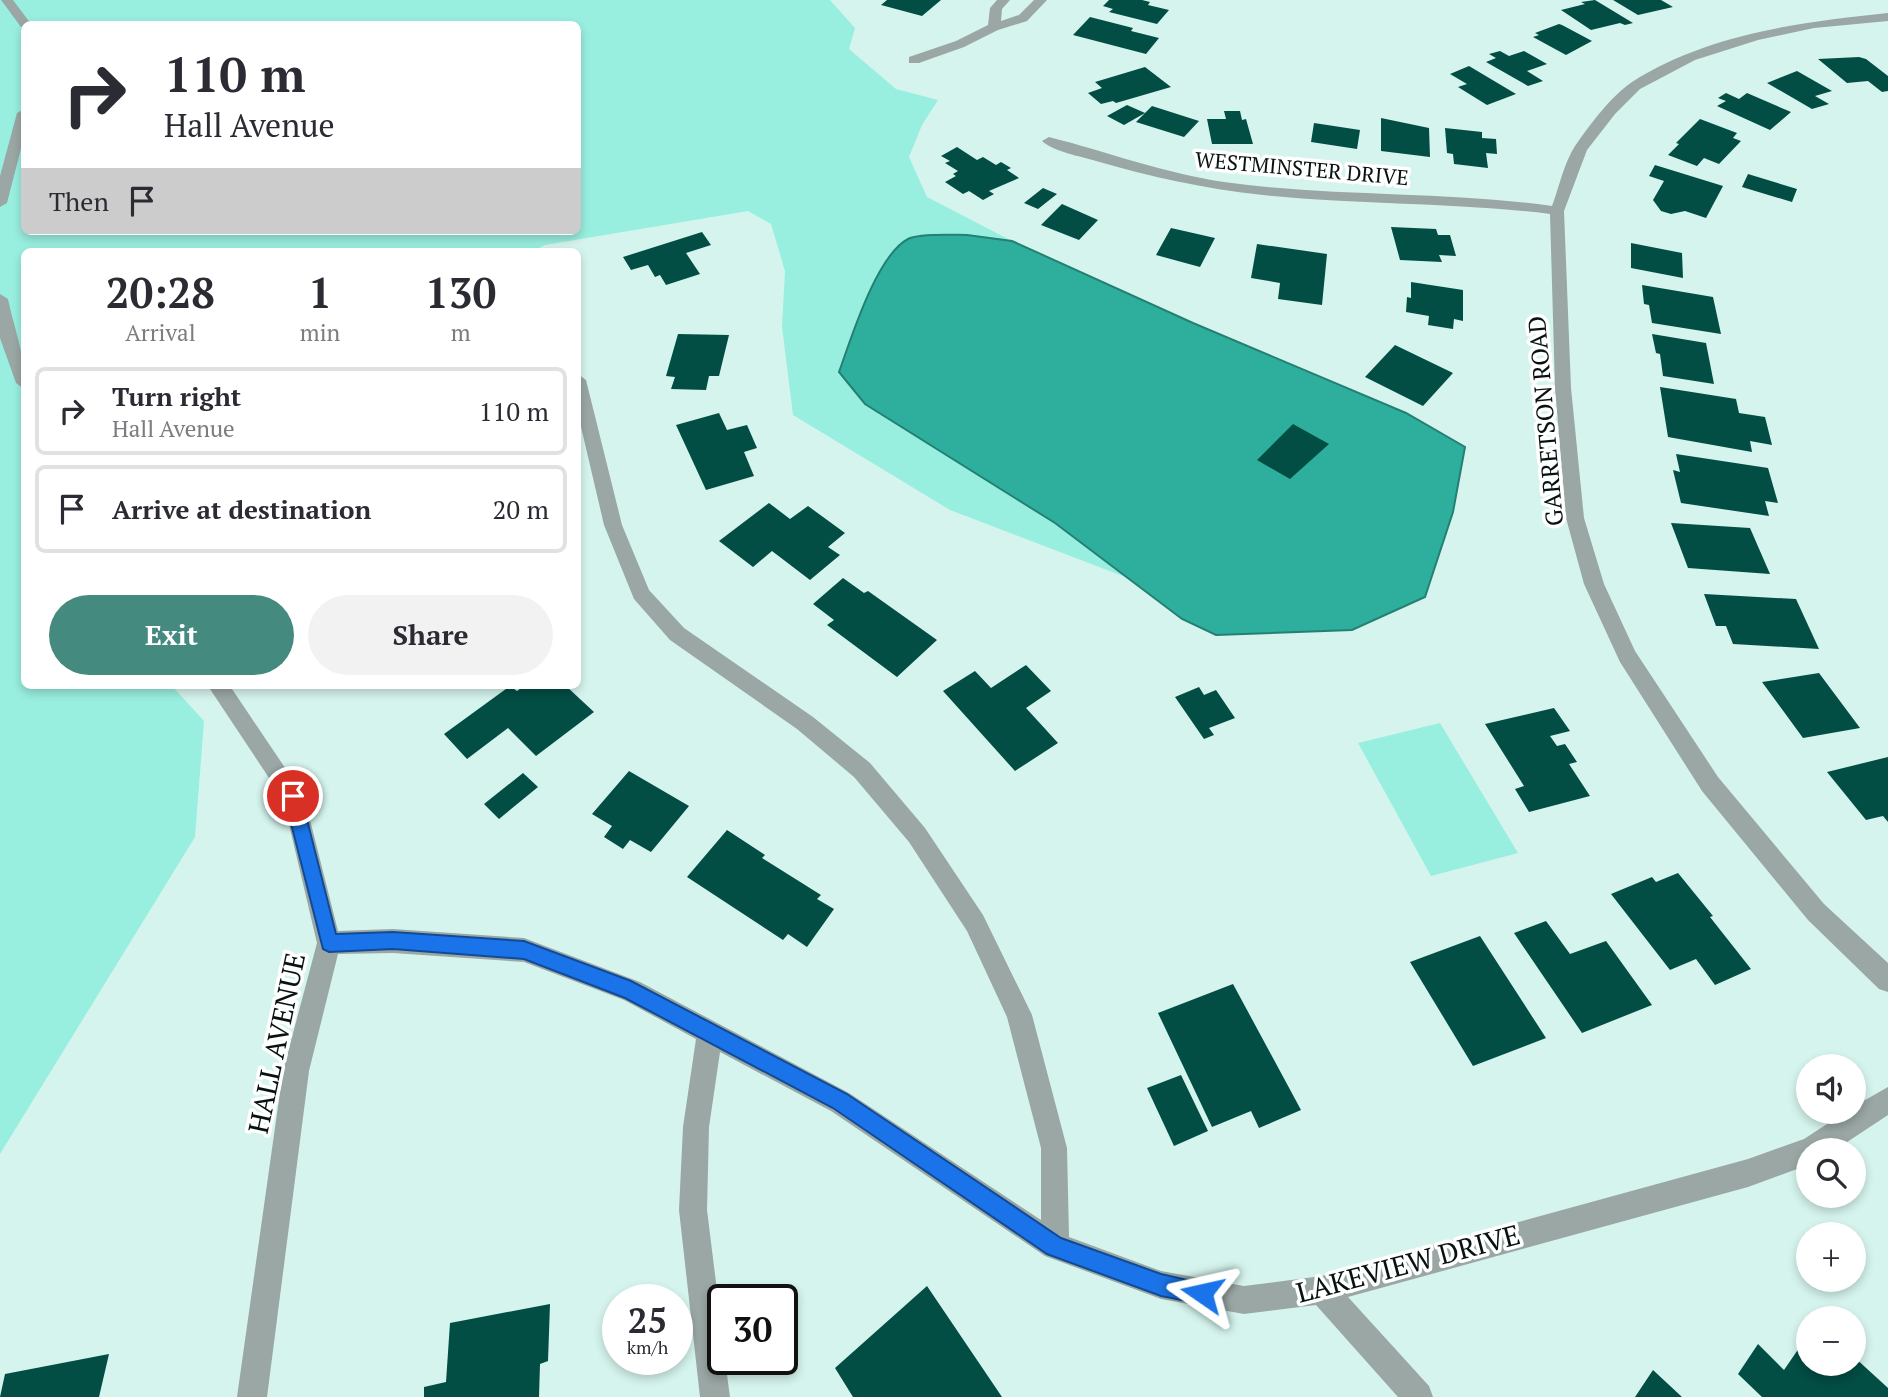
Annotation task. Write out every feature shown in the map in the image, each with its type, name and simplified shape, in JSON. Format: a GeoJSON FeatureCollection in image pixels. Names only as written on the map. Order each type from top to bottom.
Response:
{"type":"FeatureCollection","features":[{"type":"Feature","properties":{"kind":"street"},"geometry":{"type":"LineString","coordinates":[[7,0],[23,21]]}},
{"type":"Feature","properties":{"kind":"street"},"geometry":{"type":"LineString","coordinates":[[994,27],[996,8],[1004,0]]}},
{"type":"Feature","properties":{"kind":"street"},"geometry":{"type":"LineString","coordinates":[[914,60],[1023,18],[1041,0]]}},
{"type":"Feature","properties":{"kind":"street","name":"GARRETSON ROAD"},"geometry":{"type":"LineString","coordinates":[[1888,17],[1814,24],[1755,37],[1691,57],[1635,86],[1610,111],[1580,149],[1557,211],[1563,388],[1575,518],[1594,584],[1627,656],[1710,784],[1816,912],[1888,980]]}},
{"type":"Feature","properties":{"kind":"street"},"geometry":{"type":"LineString","coordinates":[[0,203],[21,124]]}},
{"type":"Feature","properties":{"kind":"street","name":"WESTMINSTER DRIVE"},"geometry":{"type":"LineString","coordinates":[[1048,141],[1120,165],[1225,186],[1509,203],[1557,211]]}},
{"type":"Feature","properties":{"kind":"street"},"geometry":{"type":"LineString","coordinates":[[0,299],[8,338],[21,375]]}},
{"type":"Feature","properties":{"kind":"street"},"geometry":{"type":"LineString","coordinates":[[581,392],[613,525],[641,594],[677,634],[805,723],[862,770],[917,835],[975,923],[1019,1015],[1054,1148],[1055,1246]]}},
{"type":"Feature","properties":{"kind":"street","name":"HALL AVENUE"},"geometry":{"type":"LineString","coordinates":[[220,689],[293,796],[329,943],[296,1071],[252,1397]]}},
{"type":"Feature","properties":{"kind":"street","name":"LAKEVIEW DRIVE"},"geometry":{"type":"LineString","coordinates":[[329,943],[393,941],[524,950],[631,991],[840,1101],[1055,1246],[1161,1285],[1244,1300],[1322,1290],[1748,1173],[1796,1156]]}},
{"type":"Feature","properties":{"kind":"street"},"geometry":{"type":"LineString","coordinates":[[710,1031],[696,1127],[692,1210],[715,1397]]}},
{"type":"Feature","properties":{"kind":"street","name":"LAKEVIEW DRIVE"},"geometry":{"type":"LineString","coordinates":[[1829,1138],[1888,1100]]}},
{"type":"Feature","properties":{"kind":"street"},"geometry":{"type":"LineString","coordinates":[[1322,1290],[1418,1397]]}},
{"type":"Feature","properties":{"kind":"shaded area"},"geometry":{"type":"Polygon","coordinates":[[[0,0],[830,0],[855,28],[849,49],[896,89],[938,100],[922,125],[909,157],[927,197],[1012,241],[967,235],[909,238],[891,253],[1055,523],[1128,578],[950,510],[793,415],[782,327],[785,271],[771,224],[748,211],[539,248],[21,248],[21,689],[175,689],[204,721],[195,837],[0,1154],[0,0]]]}},
{"type":"Feature","properties":{"kind":"shaded area"},"geometry":{"type":"Polygon","coordinates":[[[967,235],[1012,241],[1193,323],[1406,413],[1465,447],[1453,512],[1425,597],[1352,630],[1216,635],[1182,619],[1055,523],[865,404],[839,372],[866,300],[885,262],[896,248],[913,237],[967,235]]]}},
{"type":"Feature","properties":{"kind":"shaded area"},"geometry":{"type":"Polygon","coordinates":[[[1440,723],[1518,853],[1431,876],[1358,743],[1440,723]]]}},
{"type":"Feature","properties":{"kind":"building"},"geometry":{"type":"Polygon","coordinates":[[[887,0],[941,0],[922,16],[881,5],[887,0]]]}},
{"type":"Feature","properties":{"kind":"building"},"geometry":{"type":"Polygon","coordinates":[[[1109,0],[1142,0],[1150,2],[1148,5],[1169,10],[1157,24],[1109,12],[1113,9],[1103,6],[1109,0]]]}},
{"type":"Feature","properties":{"kind":"building"},"geometry":{"type":"Polygon","coordinates":[[[1595,0],[1633,23],[1620,23],[1591,30],[1561,10],[1595,0]]]}},
{"type":"Feature","properties":{"kind":"building"},"geometry":{"type":"Polygon","coordinates":[[[1613,0],[1661,0],[1673,7],[1638,15],[1613,0]]]}},
{"type":"Feature","properties":{"kind":"building"},"geometry":{"type":"Polygon","coordinates":[[[1090,17],[1159,38],[1146,54],[1073,35],[1090,17]]]}},
{"type":"Feature","properties":{"kind":"building"},"geometry":{"type":"Polygon","coordinates":[[[1559,24],[1592,41],[1566,55],[1533,37],[1539,35],[1535,33],[1559,24]]]}},
{"type":"Feature","properties":{"kind":"building"},"geometry":{"type":"Polygon","coordinates":[[[1500,51],[1509,56],[1524,51],[1547,64],[1527,71],[1543,81],[1528,86],[1486,62],[1496,58],[1489,54],[1500,51]]]}},
{"type":"Feature","properties":{"kind":"building"},"geometry":{"type":"Polygon","coordinates":[[[1818,59],[1866,59],[1888,76],[1888,91],[1882,92],[1868,81],[1847,83],[1818,59]]]}},
{"type":"Feature","properties":{"kind":"building"},"geometry":{"type":"Polygon","coordinates":[[[1469,66],[1516,94],[1487,105],[1458,87],[1467,84],[1450,74],[1469,66]]]}},
{"type":"Feature","properties":{"kind":"building"},"geometry":{"type":"Polygon","coordinates":[[[1145,67],[1171,87],[1116,103],[1113,101],[1101,104],[1088,93],[1102,88],[1095,82],[1145,67]]]}},
{"type":"Feature","properties":{"kind":"building"},"geometry":{"type":"Polygon","coordinates":[[[1797,71],[1832,91],[1815,96],[1829,104],[1812,109],[1767,83],[1797,71]]]}},
{"type":"Feature","properties":{"kind":"building"},"geometry":{"type":"Polygon","coordinates":[[[1726,93],[1739,99],[1747,93],[1791,112],[1770,130],[1717,106],[1726,101],[1718,98],[1726,93]]]}},
{"type":"Feature","properties":{"kind":"building"},"geometry":{"type":"Polygon","coordinates":[[[1127,105],[1145,113],[1124,125],[1107,116],[1127,105]]]}},
{"type":"Feature","properties":{"kind":"building"},"geometry":{"type":"Polygon","coordinates":[[[1152,106],[1199,121],[1184,137],[1136,122],[1152,106]]]}},
{"type":"Feature","properties":{"kind":"building"},"geometry":{"type":"Polygon","coordinates":[[[1224,111],[1240,111],[1242,120],[1246,119],[1253,144],[1212,144],[1207,119],[1226,119],[1224,111]]]}},
{"type":"Feature","properties":{"kind":"building"},"geometry":{"type":"Polygon","coordinates":[[[1381,118],[1429,128],[1430,157],[1381,151],[1381,118]]]}},
{"type":"Feature","properties":{"kind":"building"},"geometry":{"type":"Polygon","coordinates":[[[1700,119],[1737,133],[1733,138],[1741,141],[1719,164],[1704,158],[1697,166],[1668,155],[1700,119]]]}},
{"type":"Feature","properties":{"kind":"building"},"geometry":{"type":"Polygon","coordinates":[[[1314,123],[1360,130],[1357,149],[1311,142],[1314,123]]]}},
{"type":"Feature","properties":{"kind":"building"},"geometry":{"type":"Polygon","coordinates":[[[1445,128],[1482,132],[1482,138],[1496,139],[1497,154],[1486,153],[1488,168],[1454,164],[1453,154],[1447,153],[1445,128]]]}},
{"type":"Feature","properties":{"kind":"building"},"geometry":{"type":"Polygon","coordinates":[[[957,147],[977,160],[983,157],[996,165],[1001,162],[1011,168],[1007,170],[1019,178],[989,191],[994,194],[983,200],[969,191],[963,194],[945,182],[956,176],[953,174],[958,171],[945,163],[950,161],[941,156],[957,147]]]}},
{"type":"Feature","properties":{"kind":"building"},"geometry":{"type":"Polygon","coordinates":[[[1655,165],[1723,186],[1706,218],[1685,211],[1671,214],[1661,211],[1653,200],[1664,181],[1649,176],[1655,165]]]}},
{"type":"Feature","properties":{"kind":"building"},"geometry":{"type":"Polygon","coordinates":[[[1748,174],[1797,189],[1792,202],[1742,187],[1748,174]]]}},
{"type":"Feature","properties":{"kind":"building"},"geometry":{"type":"Polygon","coordinates":[[[1043,188],[1057,194],[1038,209],[1024,203],[1043,188]]]}},
{"type":"Feature","properties":{"kind":"building"},"geometry":{"type":"Polygon","coordinates":[[[1062,204],[1098,220],[1079,240],[1041,225],[1062,204]]]}},
{"type":"Feature","properties":{"kind":"building"},"geometry":{"type":"Polygon","coordinates":[[[1391,227],[1436,229],[1438,235],[1450,235],[1456,256],[1439,255],[1442,262],[1400,260],[1391,227]]]}},
{"type":"Feature","properties":{"kind":"building"},"geometry":{"type":"Polygon","coordinates":[[[1171,228],[1215,238],[1200,267],[1156,255],[1171,228]]]}},
{"type":"Feature","properties":{"kind":"building"},"geometry":{"type":"Polygon","coordinates":[[[702,232],[711,245],[686,253],[700,274],[666,285],[660,275],[655,277],[648,265],[631,270],[623,257],[702,232]]]}},
{"type":"Feature","properties":{"kind":"building"},"geometry":{"type":"Polygon","coordinates":[[[1631,243],[1682,253],[1683,278],[1631,268],[1631,243]]]}},
{"type":"Feature","properties":{"kind":"building"},"geometry":{"type":"Polygon","coordinates":[[[1257,244],[1327,254],[1322,305],[1278,299],[1280,283],[1251,278],[1257,244]]]}},
{"type":"Feature","properties":{"kind":"building"},"geometry":{"type":"Polygon","coordinates":[[[1411,282],[1463,290],[1463,321],[1454,319],[1453,329],[1428,325],[1429,316],[1406,312],[1407,297],[1411,298],[1411,282]]]}},
{"type":"Feature","properties":{"kind":"building"},"geometry":{"type":"Polygon","coordinates":[[[1642,285],[1713,297],[1721,334],[1652,323],[1649,305],[1644,304],[1642,285]]]}},
{"type":"Feature","properties":{"kind":"building"},"geometry":{"type":"Polygon","coordinates":[[[678,334],[729,335],[719,376],[709,376],[706,390],[671,389],[675,377],[666,376],[678,334]]]}},
{"type":"Feature","properties":{"kind":"building"},"geometry":{"type":"Polygon","coordinates":[[[1652,334],[1706,343],[1714,384],[1663,376],[1660,354],[1656,353],[1652,334]]]}},
{"type":"Feature","properties":{"kind":"building"},"geometry":{"type":"Polygon","coordinates":[[[1395,345],[1453,373],[1423,406],[1365,377],[1395,345]]]}},
{"type":"Feature","properties":{"kind":"building"},"geometry":{"type":"Polygon","coordinates":[[[1660,387],[1736,399],[1739,413],[1765,417],[1772,445],[1750,441],[1752,452],[1668,437],[1660,387]]]}},
{"type":"Feature","properties":{"kind":"building"},"geometry":{"type":"Polygon","coordinates":[[[719,413],[727,430],[747,425],[757,448],[744,452],[754,476],[706,490],[676,425],[719,413]]]}},
{"type":"Feature","properties":{"kind":"building"},"geometry":{"type":"Polygon","coordinates":[[[1293,424],[1329,444],[1290,479],[1257,460],[1293,424]]]}},
{"type":"Feature","properties":{"kind":"building"},"geometry":{"type":"Polygon","coordinates":[[[1676,454],[1768,468],[1778,503],[1765,501],[1769,516],[1681,503],[1673,470],[1680,472],[1676,454]]]}},
{"type":"Feature","properties":{"kind":"building"},"geometry":{"type":"Polygon","coordinates":[[[769,503],[790,519],[808,506],[845,533],[828,547],[840,555],[810,580],[772,551],[753,567],[719,541],[769,503]]]}},
{"type":"Feature","properties":{"kind":"building"},"geometry":{"type":"Polygon","coordinates":[[[1671,523],[1750,528],[1770,574],[1688,568],[1671,523]]]}},
{"type":"Feature","properties":{"kind":"building"},"geometry":{"type":"Polygon","coordinates":[[[843,578],[864,593],[868,591],[937,640],[897,677],[827,625],[834,620],[813,604],[843,578]]]}},
{"type":"Feature","properties":{"kind":"building"},"geometry":{"type":"Polygon","coordinates":[[[1704,594],[1796,599],[1819,649],[1733,644],[1726,626],[1716,626],[1704,594]]]}},
{"type":"Feature","properties":{"kind":"building"},"geometry":{"type":"Polygon","coordinates":[[[1026,665],[1051,691],[1026,708],[1058,743],[1015,771],[943,691],[975,671],[991,688],[1026,665]]]}},
{"type":"Feature","properties":{"kind":"building"},"geometry":{"type":"Polygon","coordinates":[[[1819,673],[1860,728],[1803,738],[1762,682],[1819,673]]]}},
{"type":"Feature","properties":{"kind":"building"},"geometry":{"type":"Polygon","coordinates":[[[1199,687],[1204,695],[1216,690],[1235,718],[1209,728],[1214,735],[1204,739],[1175,697],[1199,687]]]}},
{"type":"Feature","properties":{"kind":"building"},"geometry":{"type":"Polygon","coordinates":[[[506,689],[569,689],[594,712],[536,756],[508,728],[467,759],[444,734],[506,689]]]}},
{"type":"Feature","properties":{"kind":"building"},"geometry":{"type":"Polygon","coordinates":[[[1554,708],[1570,731],[1550,736],[1557,746],[1565,744],[1577,762],[1569,764],[1590,796],[1529,812],[1515,789],[1524,786],[1485,724],[1554,708]]]}},
{"type":"Feature","properties":{"kind":"building"},"geometry":{"type":"Polygon","coordinates":[[[1888,757],[1888,822],[1883,816],[1866,820],[1827,772],[1888,757]]]}},
{"type":"Feature","properties":{"kind":"building"},"geometry":{"type":"Polygon","coordinates":[[[629,771],[689,806],[651,852],[630,840],[623,849],[604,837],[612,826],[592,814],[629,771]]]}},
{"type":"Feature","properties":{"kind":"building"},"geometry":{"type":"Polygon","coordinates":[[[523,773],[538,787],[499,819],[484,804],[523,773]]]}},
{"type":"Feature","properties":{"kind":"building"},"geometry":{"type":"Polygon","coordinates":[[[727,830],[765,855],[762,858],[821,895],[817,899],[834,909],[807,947],[788,934],[783,940],[687,877],[727,830]]]}},
{"type":"Feature","properties":{"kind":"building"},"geometry":{"type":"Polygon","coordinates":[[[1678,873],[1751,969],[1715,985],[1696,959],[1670,970],[1611,894],[1652,877],[1656,882],[1678,873]]]}},
{"type":"Feature","properties":{"kind":"building"},"geometry":{"type":"Polygon","coordinates":[[[1546,921],[1570,954],[1606,941],[1652,1005],[1582,1033],[1514,933],[1546,921]]]}},
{"type":"Feature","properties":{"kind":"building"},"geometry":{"type":"Polygon","coordinates":[[[1480,936],[1546,1038],[1473,1066],[1410,962],[1480,936]]]}},
{"type":"Feature","properties":{"kind":"building"},"geometry":{"type":"Polygon","coordinates":[[[1233,984],[1301,1110],[1259,1128],[1251,1111],[1212,1127],[1158,1013],[1233,984]]]}},
{"type":"Feature","properties":{"kind":"building"},"geometry":{"type":"Polygon","coordinates":[[[1181,1075],[1208,1131],[1174,1146],[1147,1088],[1181,1075]]]}},
{"type":"Feature","properties":{"kind":"building"},"geometry":{"type":"Polygon","coordinates":[[[927,1286],[1002,1397],[853,1397],[835,1368],[927,1286]]]}},
{"type":"Feature","properties":{"kind":"building"},"geometry":{"type":"Polygon","coordinates":[[[550,1304],[548,1361],[540,1364],[539,1397],[424,1397],[424,1387],[446,1382],[450,1323],[550,1304]]]}},
{"type":"Feature","properties":{"kind":"building"},"geometry":{"type":"Polygon","coordinates":[[[1758,1344],[1784,1370],[1796,1352],[1796,1376],[1866,1376],[1866,1368],[1888,1388],[1888,1397],[1762,1397],[1738,1374],[1758,1344]]]}},
{"type":"Feature","properties":{"kind":"building"},"geometry":{"type":"Polygon","coordinates":[[[109,1354],[99,1397],[0,1397],[5,1374],[109,1354]]]}},
{"type":"Feature","properties":{"kind":"building"},"geometry":{"type":"Polygon","coordinates":[[[1653,1370],[1682,1397],[1635,1397],[1653,1370]]]}},
{"type":"Feature","properties":{"kind":"route"},"geometry":{"type":"LineString","coordinates":[[293,796],[329,943],[393,941],[524,950],[631,991],[840,1101],[1055,1246],[1161,1285],[1202,1293]]}}]}
